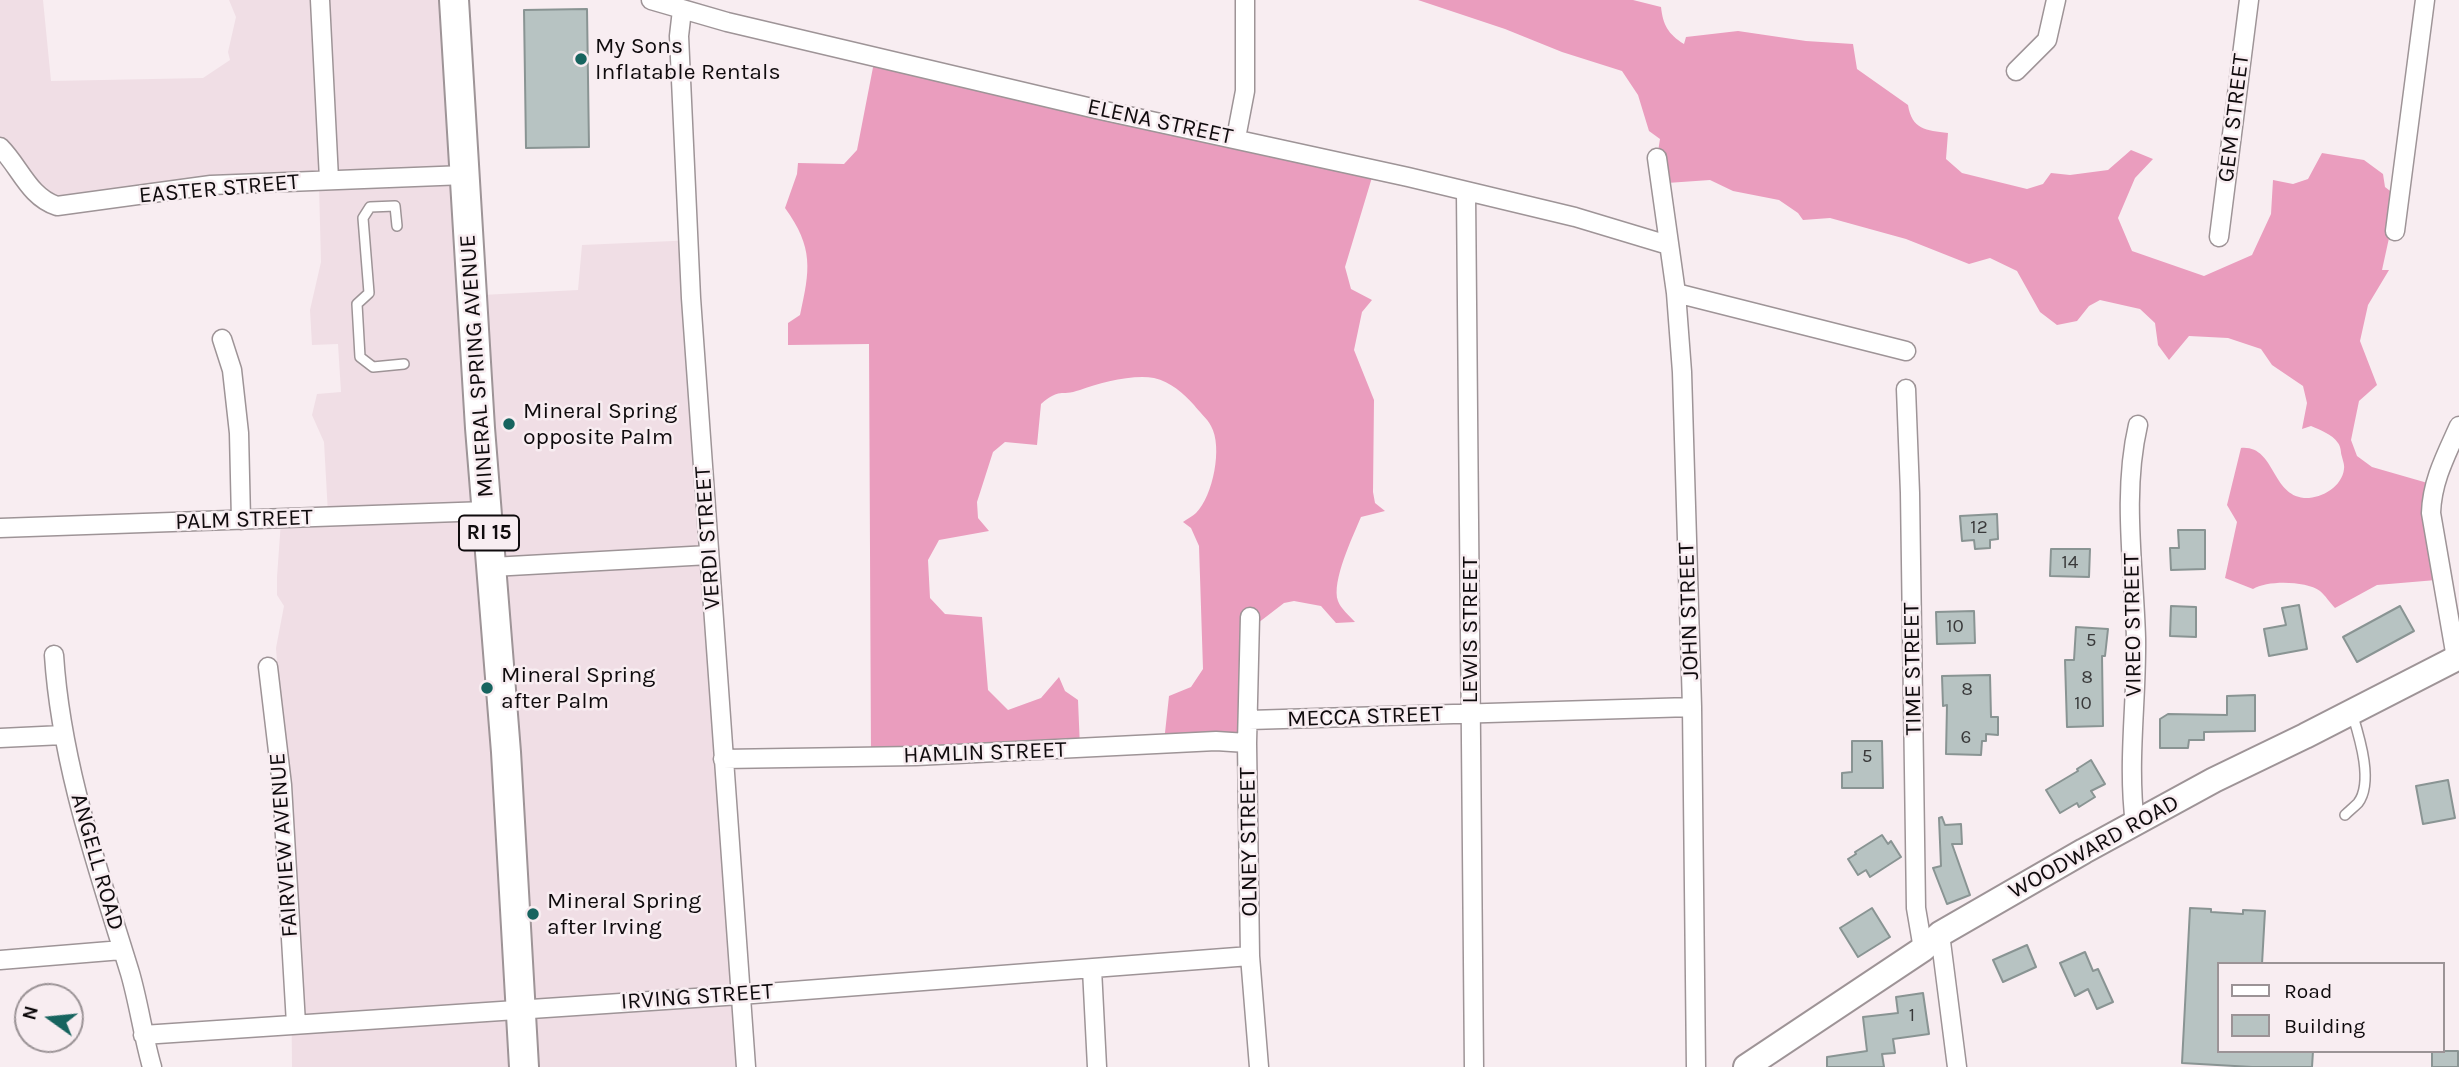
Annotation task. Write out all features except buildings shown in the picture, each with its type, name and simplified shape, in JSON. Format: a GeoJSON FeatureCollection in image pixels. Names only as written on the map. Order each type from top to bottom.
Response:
{"type":"FeatureCollection","features":[{"type":"Feature","properties":{"kind":"main road","name":"MINERAL SPRING AVENUE"},"geometry":{"type":"LineString","coordinates":[[454,0],[524,1067]]}},
{"type":"Feature","properties":{"kind":"street"},"geometry":{"type":"LineString","coordinates":[[320,0],[329,179]]}},
{"type":"Feature","properties":{"kind":"street","name":"ELENA STREET"},"geometry":{"type":"LineString","coordinates":[[650,0],[682,10],[1096,109],[1236,138],[1574,217],[1668,246]]}},
{"type":"Feature","properties":{"kind":"street"},"geometry":{"type":"LineString","coordinates":[[1236,138],[1245,91],[1245,0]]}},
{"type":"Feature","properties":{"kind":"street"},"geometry":{"type":"LineString","coordinates":[[2017,71],[2047,40],[2056,0]]}},
{"type":"Feature","properties":{"kind":"street","name":"GEM STREET"},"geometry":{"type":"LineString","coordinates":[[2219,237],[2249,0]]}},
{"type":"Feature","properties":{"kind":"street"},"geometry":{"type":"LineString","coordinates":[[2395,232],[2425,0]]}},
{"type":"Feature","properties":{"kind":"street","name":"VERDI STREET"},"geometry":{"type":"LineString","coordinates":[[682,10],[679,36],[691,298],[746,1067]]}},
{"type":"Feature","properties":{"kind":"street","name":"EASTER STREET"},"geometry":{"type":"LineString","coordinates":[[0,148],[13,160],[38,197],[57,206],[72,206],[173,188],[465,175]]}},
{"type":"Feature","properties":{"kind":"street","name":"JOHN STREET"},"geometry":{"type":"LineString","coordinates":[[1657,158],[1676,293],[1682,372],[1692,707],[1696,1067]]}},
{"type":"Feature","properties":{"kind":"street","name":"LEWIS STREET"},"geometry":{"type":"LineString","coordinates":[[1466,192],[1474,1067]]}},
{"type":"Feature","properties":{"kind":"street"},"geometry":{"type":"LineString","coordinates":[[1676,293],[1906,351]]}},
{"type":"Feature","properties":{"kind":"street"},"geometry":{"type":"LineString","coordinates":[[222,339],[232,370],[239,433],[241,520]]}},
{"type":"Feature","properties":{"kind":"street","name":"TIME STREET"},"geometry":{"type":"LineString","coordinates":[[1906,389],[1916,908],[1932,942],[1957,1067]]}},
{"type":"Feature","properties":{"kind":"street","name":"VIREO STREET"},"geometry":{"type":"LineString","coordinates":[[2135,824],[2130,789],[2136,641],[2130,501],[2138,425]]}},
{"type":"Feature","properties":{"kind":"street"},"geometry":{"type":"LineString","coordinates":[[2457,657],[2431,513],[2437,474],[2459,426]]}},
{"type":"Feature","properties":{"kind":"street","name":"PALM STREET"},"geometry":{"type":"LineString","coordinates":[[0,528],[487,511]]}},
{"type":"Feature","properties":{"kind":"street"},"geometry":{"type":"LineString","coordinates":[[492,567],[709,555]]}},
{"type":"Feature","properties":{"kind":"street","name":"OLNEY STREET"},"geometry":{"type":"LineString","coordinates":[[1251,617],[1247,743],[1250,956],[1259,1067]]}},
{"type":"Feature","properties":{"kind":"street","name":"ANGELL ROAD"},"geometry":{"type":"LineString","coordinates":[[54,655],[63,735],[70,770],[131,977],[152,1067]]}},
{"type":"Feature","properties":{"kind":"street","name":"WOODWARD ROAD"},"geometry":{"type":"LineString","coordinates":[[1746,1067],[1932,942],[2084,851],[2214,780],[2457,657]]}},
{"type":"Feature","properties":{"kind":"street","name":"FAIRVIEW AVENUE"},"geometry":{"type":"LineString","coordinates":[[268,667],[282,785],[296,1024]]}},
{"type":"Feature","properties":{"kind":"street","name":"MECCA STREET"},"geometry":{"type":"LineString","coordinates":[[1249,720],[1692,707]]}},
{"type":"Feature","properties":{"kind":"street"},"geometry":{"type":"LineString","coordinates":[[0,738],[63,735]]}},
{"type":"Feature","properties":{"kind":"street","name":"HAMLIN STREET"},"geometry":{"type":"LineString","coordinates":[[723,760],[916,756],[1216,741],[1247,743]]}},
{"type":"Feature","properties":{"kind":"street"},"geometry":{"type":"LineString","coordinates":[[0,960],[122,950]]}},
{"type":"Feature","properties":{"kind":"street","name":"IRVING STREET"},"geometry":{"type":"LineString","coordinates":[[143,1035],[740,995],[1250,956]]}},
{"type":"Feature","properties":{"kind":"street"},"geometry":{"type":"LineString","coordinates":[[1092,969],[1097,1067]]}},
{"type":"Feature","properties":{"kind":"lane"},"geometry":{"type":"LineString","coordinates":[[397,226],[395,206],[370,207],[363,218],[369,293],[357,304],[360,357],[373,367],[404,364]]}},
{"type":"Feature","properties":{"kind":"lane"},"geometry":{"type":"LineString","coordinates":[[2345,815],[2359,802],[2364,787],[2363,752],[2351,712]]}},
{"type":"Feature","properties":{"kind":"shaded area"},"geometry":{"type":"Polygon","coordinates":[[[0,0],[43,0],[51,81],[203,78],[230,60],[228,52],[236,17],[229,0],[465,0],[482,295],[578,290],[582,245],[696,240],[747,1067],[292,1067],[290,849],[276,648],[284,606],[277,595],[277,577],[281,521],[328,514],[324,442],[312,415],[317,394],[341,392],[338,344],[312,345],[310,310],[321,262],[319,186],[43,201],[0,147],[0,0]]]}},
{"type":"Feature","properties":{"kind":"shaded area"},"geometry":{"type":"Polygon","coordinates":[[[1418,0],[1633,0],[1661,7],[1667,28],[1684,44],[1686,37],[1738,31],[1806,41],[1853,44],[1857,69],[1908,105],[1913,120],[1921,127],[1948,133],[1946,159],[1962,173],[2027,189],[2043,184],[2051,173],[2070,175],[2108,170],[2131,150],[2153,159],[2135,178],[2118,218],[2132,251],[2204,276],[2252,255],[2271,214],[2273,180],[2293,184],[2308,179],[2322,153],[2364,160],[2383,174],[2385,187],[2398,197],[2382,270],[2389,270],[2368,305],[2360,341],[2377,385],[2359,401],[2351,440],[2357,456],[2372,467],[2438,486],[2448,579],[2377,585],[2335,608],[2320,591],[2306,585],[2277,583],[2253,589],[2225,578],[2237,522],[2227,505],[2241,448],[2252,449],[2261,454],[2285,488],[2293,495],[2304,498],[2330,491],[2339,481],[2344,469],[2340,447],[2335,440],[2311,426],[2302,429],[2307,403],[2303,386],[2272,365],[2261,349],[2228,338],[2189,336],[2169,360],[2158,345],[2155,323],[2140,309],[2100,300],[2089,306],[2077,321],[2057,325],[2040,312],[2017,271],[1990,258],[1969,264],[1906,239],[1830,218],[1803,220],[1798,213],[1779,200],[1733,191],[1710,180],[1667,183],[1657,158],[1660,139],[1649,131],[1638,95],[1622,71],[1418,0]]]}},
{"type":"Feature","properties":{"kind":"shaded area"},"geometry":{"type":"Polygon","coordinates":[[[875,57],[1373,174],[1345,267],[1351,289],[1372,300],[1362,312],[1354,350],[1374,400],[1373,492],[1375,503],[1385,511],[1361,517],[1340,571],[1338,601],[1355,622],[1336,623],[1321,606],[1294,601],[1284,603],[1258,623],[1252,743],[1164,742],[1169,696],[1191,687],[1203,669],[1199,546],[1191,528],[1183,522],[1196,513],[1207,495],[1214,471],[1216,446],[1209,423],[1181,392],[1154,378],[1136,377],[1057,394],[1041,404],[1037,445],[1005,442],[993,452],[977,502],[978,518],[989,531],[939,540],[928,560],[930,598],[945,614],[982,617],[988,690],[1008,710],[1041,698],[1059,677],[1065,691],[1078,700],[1080,748],[955,763],[875,762],[871,757],[869,344],[788,345],[788,323],[800,315],[806,285],[807,260],[801,235],[785,208],[798,163],[844,164],[857,150],[875,57]]]}},
{"type":"Feature","properties":{"kind":"place","name":"My Sons Inflatable Rentals"},"geometry":{"type":"Point","coordinates":[581,59]}},
{"type":"Feature","properties":{"kind":"place","name":"Mineral Spring opposite Palm"},"geometry":{"type":"Point","coordinates":[509,424]}},
{"type":"Feature","properties":{"kind":"place","name":"Mineral Spring after Palm"},"geometry":{"type":"Point","coordinates":[487,688]}},
{"type":"Feature","properties":{"kind":"place","name":"Mineral Spring after Irving"},"geometry":{"type":"Point","coordinates":[533,914]}}]}
